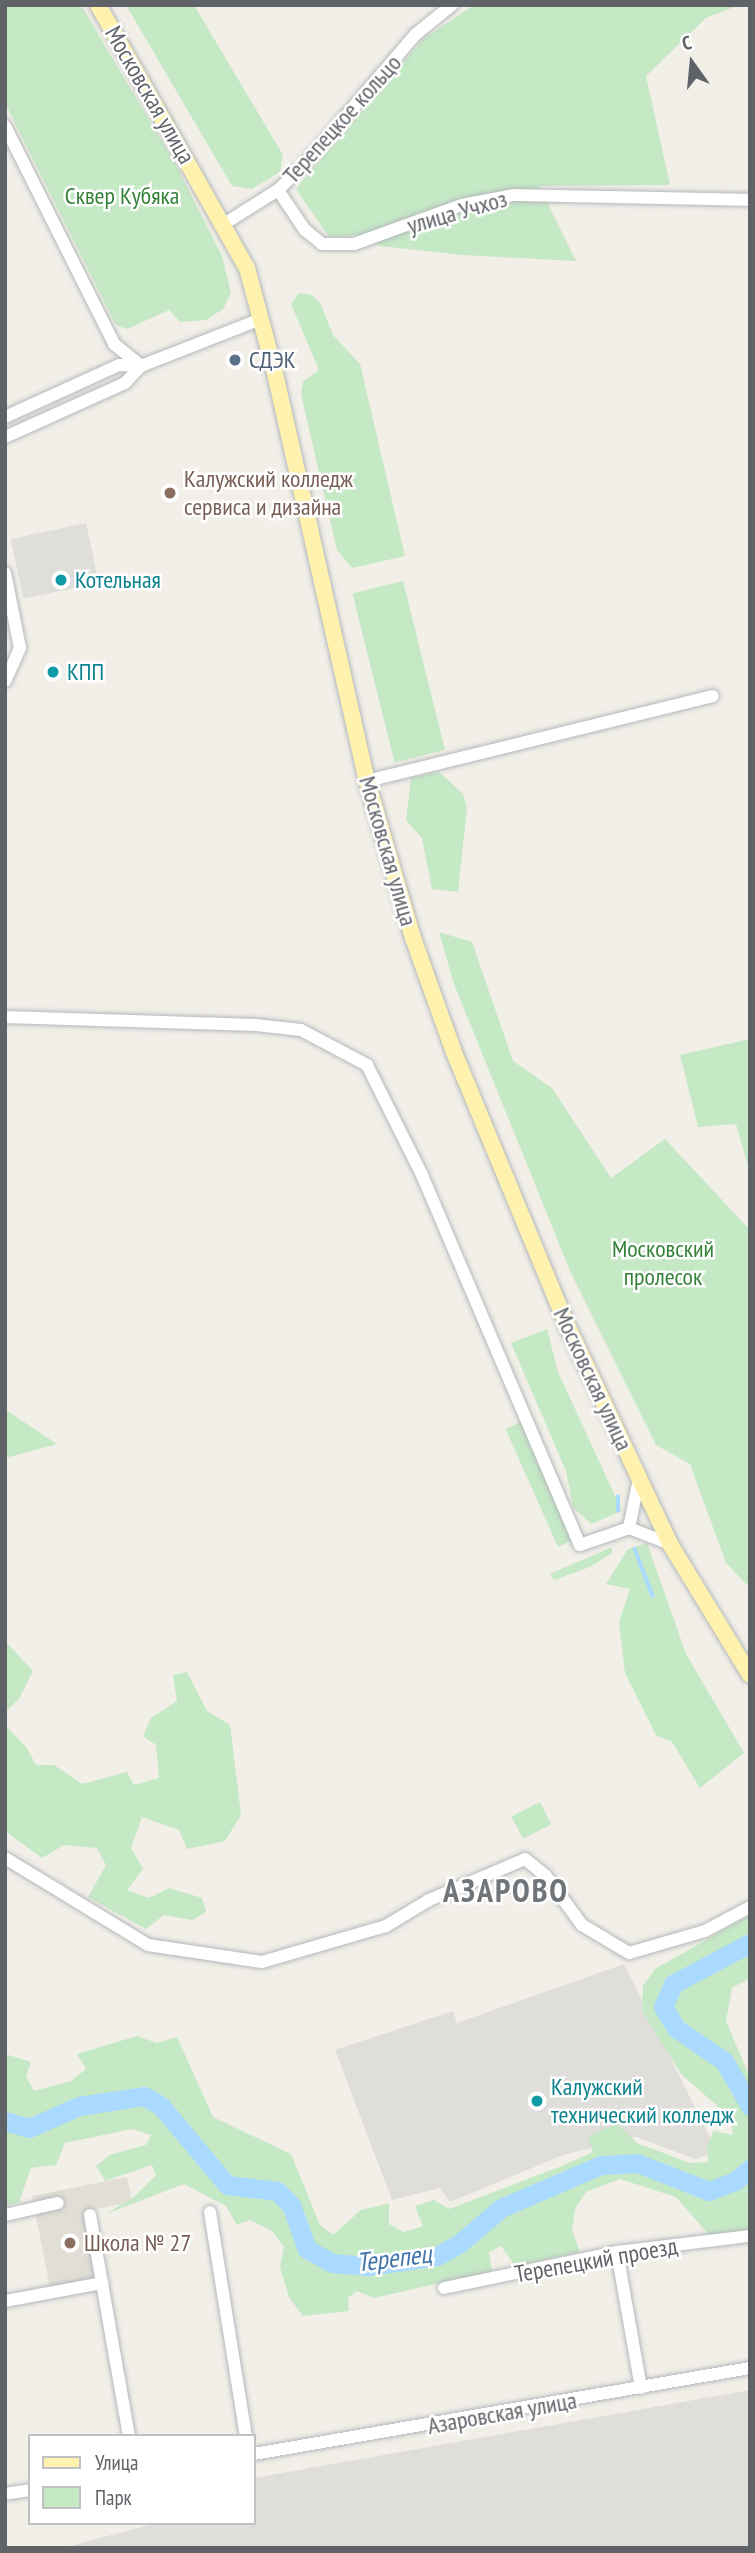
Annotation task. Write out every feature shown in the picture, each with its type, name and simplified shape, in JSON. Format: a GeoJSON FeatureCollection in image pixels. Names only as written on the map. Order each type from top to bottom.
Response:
{"type":"FeatureCollection","features":[{"type":"Feature","properties":{"kind":"main road","name":"Московская улица"},"geometry":{"type":"LineString","coordinates":[[99,5],[247,268],[367,781],[413,938],[453,1049],[568,1327],[639,1479],[670,1544],[750,1675]]}},
{"type":"Feature","properties":{"kind":"street","name":"Терепецкое кольцо"},"geometry":{"type":"LineString","coordinates":[[224,224],[278,190],[416,34],[452,5]]}},
{"type":"Feature","properties":{"kind":"street"},"geometry":{"type":"LineString","coordinates":[[5,126],[114,344],[141,366]]}},
{"type":"Feature","properties":{"kind":"street","name":"улица Учхоз"},"geometry":{"type":"LineString","coordinates":[[278,190],[305,230],[322,244],[354,244],[463,205],[514,195],[750,200]]}},
{"type":"Feature","properties":{"kind":"street"},"geometry":{"type":"LineString","coordinates":[[5,416],[119,365],[141,366],[261,319]]}},
{"type":"Feature","properties":{"kind":"street"},"geometry":{"type":"LineString","coordinates":[[5,437],[125,383],[141,366]]}},
{"type":"Feature","properties":{"kind":"street"},"geometry":{"type":"LineString","coordinates":[[5,573],[20,648],[5,681]]}},
{"type":"Feature","properties":{"kind":"street"},"geometry":{"type":"LineString","coordinates":[[367,781],[713,696]]}},
{"type":"Feature","properties":{"kind":"street"},"geometry":{"type":"LineString","coordinates":[[5,1017],[256,1025],[301,1030],[368,1065],[422,1175],[580,1545],[629,1528],[670,1544]]}},
{"type":"Feature","properties":{"kind":"street"},"geometry":{"type":"LineString","coordinates":[[629,1528],[639,1479]]}},
{"type":"Feature","properties":{"kind":"street"},"geometry":{"type":"LineString","coordinates":[[5,1858],[148,1945],[262,1962],[386,1926],[429,1900],[525,1859],[546,1876],[582,1925],[629,1953],[705,1931],[750,1907]]}},
{"type":"Feature","properties":{"kind":"street"},"geometry":{"type":"LineString","coordinates":[[5,2215],[58,2203]]}},
{"type":"Feature","properties":{"kind":"street"},"geometry":{"type":"LineString","coordinates":[[210,2212],[246,2434]]}},
{"type":"Feature","properties":{"kind":"street"},"geometry":{"type":"LineString","coordinates":[[90,2215],[130,2434]]}},
{"type":"Feature","properties":{"kind":"street","name":"Терепецкий проезд"},"geometry":{"type":"LineString","coordinates":[[444,2288],[617,2252],[750,2236]]}},
{"type":"Feature","properties":{"kind":"street"},"geometry":{"type":"LineString","coordinates":[[617,2252],[641,2388]]}},
{"type":"Feature","properties":{"kind":"street"},"geometry":{"type":"LineString","coordinates":[[5,2301],[102,2283]]}},
{"type":"Feature","properties":{"kind":"street","name":"Азаровская улица"},"geometry":{"type":"LineString","coordinates":[[256,2454],[750,2368]]}},
{"type":"Feature","properties":{"kind":"street"},"geometry":{"type":"LineString","coordinates":[[5,2494],[28,2490]]}},
{"type":"Feature","properties":{"kind":"shaded area"},"geometry":{"type":"Polygon","coordinates":[[[86,523],[99,583],[23,599],[11,539],[86,523]]]}},
{"type":"Feature","properties":{"kind":"shaded area"},"geometry":{"type":"Polygon","coordinates":[[[624,1964],[717,2152],[695,2159],[637,2137],[563,2155],[450,2202],[440,2188],[392,2200],[335,2050],[453,2011],[457,2023],[624,1964]]]}},
{"type":"Feature","properties":{"kind":"shaded area","name":"Школа № 27"},"geometry":{"type":"Polygon","coordinates":[[[127,2177],[132,2202],[91,2210],[104,2276],[50,2287],[32,2196],[127,2177]]]}},
{"type":"Feature","properties":{"kind":"shaded area"},"geometry":{"type":"Polygon","coordinates":[[[750,2390],[750,2548],[62,2548],[149,2525],[256,2525],[256,2478],[750,2390]]]}},
{"type":"Feature","properties":{"kind":"green space","name":"Сквер Кубяка"},"geometry":{"type":"Polygon","coordinates":[[[5,5],[81,5],[176,165],[222,256],[231,293],[223,309],[206,320],[180,322],[169,310],[127,329],[116,325],[5,103],[5,5]]]}},
{"type":"Feature","properties":{"kind":"green space"},"geometry":{"type":"Polygon","coordinates":[[[126,5],[194,5],[283,155],[280,172],[252,189],[232,186],[126,5]]]}},
{"type":"Feature","properties":{"kind":"green space"},"geometry":{"type":"Polygon","coordinates":[[[474,5],[739,5],[706,18],[646,76],[670,185],[539,186],[576,261],[463,255],[380,246],[357,235],[329,237],[296,189],[423,39],[474,5]]]}},
{"type":"Feature","properties":{"kind":"green space"},"geometry":{"type":"Polygon","coordinates":[[[299,293],[312,295],[320,303],[333,335],[360,364],[405,556],[352,568],[337,550],[301,394],[303,382],[319,370],[291,304],[299,293]]]}},
{"type":"Feature","properties":{"kind":"green space"},"geometry":{"type":"Polygon","coordinates":[[[403,581],[445,750],[395,762],[353,594],[403,581]]]}},
{"type":"Feature","properties":{"kind":"green space"},"geometry":{"type":"Polygon","coordinates":[[[439,772],[463,794],[467,808],[458,892],[432,889],[422,838],[406,820],[411,778],[439,772]]]}},
{"type":"Feature","properties":{"kind":"green space","name":"Московский пролесок"},"geometry":{"type":"Polygon","coordinates":[[[439,932],[472,942],[513,1061],[552,1088],[611,1178],[665,1139],[750,1230],[750,1588],[726,1563],[690,1464],[656,1445],[570,1271],[454,984],[439,932]]]}},
{"type":"Feature","properties":{"kind":"green space"},"geometry":{"type":"Polygon","coordinates":[[[750,1039],[750,1173],[736,1124],[698,1127],[680,1055],[750,1039]]]}},
{"type":"Feature","properties":{"kind":"green space"},"geometry":{"type":"Polygon","coordinates":[[[547,1329],[558,1372],[622,1511],[591,1524],[573,1507],[566,1471],[511,1343],[547,1329]]]}},
{"type":"Feature","properties":{"kind":"green space"},"geometry":{"type":"Polygon","coordinates":[[[5,1409],[12,1414],[57,1444],[5,1458],[5,1409]]]}},
{"type":"Feature","properties":{"kind":"green space"},"geometry":{"type":"Polygon","coordinates":[[[521,1422],[573,1540],[558,1547],[505,1429],[521,1422]]]}},
{"type":"Feature","properties":{"kind":"green space"},"geometry":{"type":"Polygon","coordinates":[[[647,1543],[686,1654],[744,1753],[700,1788],[672,1742],[656,1735],[625,1673],[619,1622],[630,1589],[606,1584],[628,1549],[647,1543]]]}},
{"type":"Feature","properties":{"kind":"green space"},"geometry":{"type":"Polygon","coordinates":[[[612,1547],[612,1553],[590,1567],[554,1580],[550,1574],[612,1547]]]}},
{"type":"Feature","properties":{"kind":"green space"},"geometry":{"type":"Polygon","coordinates":[[[5,1641],[33,1671],[19,1699],[5,1712],[5,1641]]]}},
{"type":"Feature","properties":{"kind":"green space"},"geometry":{"type":"Polygon","coordinates":[[[187,1672],[207,1711],[230,1725],[241,1815],[225,1841],[187,1849],[179,1830],[142,1817],[131,1848],[143,1869],[127,1890],[149,1898],[169,1888],[202,1898],[206,1912],[192,1920],[164,1915],[146,1929],[88,1897],[106,1865],[97,1848],[64,1845],[42,1858],[5,1831],[5,1725],[27,1748],[36,1765],[54,1765],[82,1784],[127,1772],[134,1785],[159,1778],[156,1745],[143,1736],[151,1718],[177,1701],[173,1675],[187,1672]]]}},
{"type":"Feature","properties":{"kind":"green space"},"geometry":{"type":"Polygon","coordinates":[[[540,1802],[551,1824],[523,1839],[511,1817],[540,1802]]]}},
{"type":"Feature","properties":{"kind":"green space"},"geometry":{"type":"Polygon","coordinates":[[[750,1915],[750,1978],[732,1988],[726,2021],[750,2078],[750,2230],[710,2236],[676,2197],[620,2179],[586,2192],[575,2209],[572,2230],[580,2252],[515,2266],[501,2246],[489,2252],[492,2271],[374,2298],[357,2291],[348,2298],[349,2311],[303,2316],[289,2297],[280,2267],[284,2247],[272,2231],[250,2220],[237,2225],[226,2206],[184,2184],[106,2214],[134,2197],[156,2175],[152,2165],[105,2181],[96,2166],[110,2155],[146,2145],[151,2135],[132,2129],[65,2143],[56,2165],[31,2168],[19,2202],[5,2206],[5,2054],[31,2062],[26,2076],[34,2091],[71,2081],[86,2069],[77,2054],[137,2036],[157,2043],[177,2037],[213,2117],[291,2154],[320,2225],[333,2235],[361,2210],[389,2203],[389,2224],[404,2232],[423,2226],[415,2206],[434,2200],[449,2209],[562,2166],[593,2152],[588,2136],[617,2124],[637,2143],[690,2163],[708,2162],[707,2145],[714,2131],[733,2135],[731,2118],[681,2074],[642,2011],[643,1986],[655,1969],[750,1915]]]}},
{"type":"Feature","properties":{"kind":"waterway"},"geometry":{"type":"LineString","coordinates":[[618,1497],[618,1511]]}},
{"type":"Feature","properties":{"kind":"waterway"},"geometry":{"type":"LineString","coordinates":[[635,1549],[653,1596]]}},
{"type":"Feature","properties":{"kind":"waterway","name":"Терепец"},"geometry":{"type":"LineString","coordinates":[[750,1943],[673,1984],[663,2007],[677,2029],[724,2061],[750,2106]]}},
{"type":"Feature","properties":{"kind":"waterway","name":"Терепец"},"geometry":{"type":"LineString","coordinates":[[5,2121],[29,2128],[79,2106],[144,2096],[161,2106],[227,2185],[277,2191],[291,2205],[307,2249],[332,2263],[368,2266],[437,2256],[460,2243],[501,2208],[601,2165],[637,2163],[709,2191],[735,2181],[750,2169]]}},
{"type":"Feature","properties":{"kind":"place","name":"СДЭК"},"geometry":{"type":"Point","coordinates":[235,360]}},
{"type":"Feature","properties":{"kind":"place","name":"Калужский колледж сервиса и дизайна"},"geometry":{"type":"Point","coordinates":[170,493]}},
{"type":"Feature","properties":{"kind":"place","name":"Котельная"},"geometry":{"type":"Point","coordinates":[61,580]}},
{"type":"Feature","properties":{"kind":"place","name":"КПП"},"geometry":{"type":"Point","coordinates":[53,672]}},
{"type":"Feature","properties":{"kind":"place","name":"Калужский технический колледж"},"geometry":{"type":"Point","coordinates":[537,2101]}},
{"type":"Feature","properties":{"kind":"place","name":"Школа № 27"},"geometry":{"type":"Point","coordinates":[70,2243]}},
{"type":"Feature","properties":{"kind":"district","name":"АЗАРОВО"},"geometry":{"type":"Point","coordinates":[506,1890]}}]}
